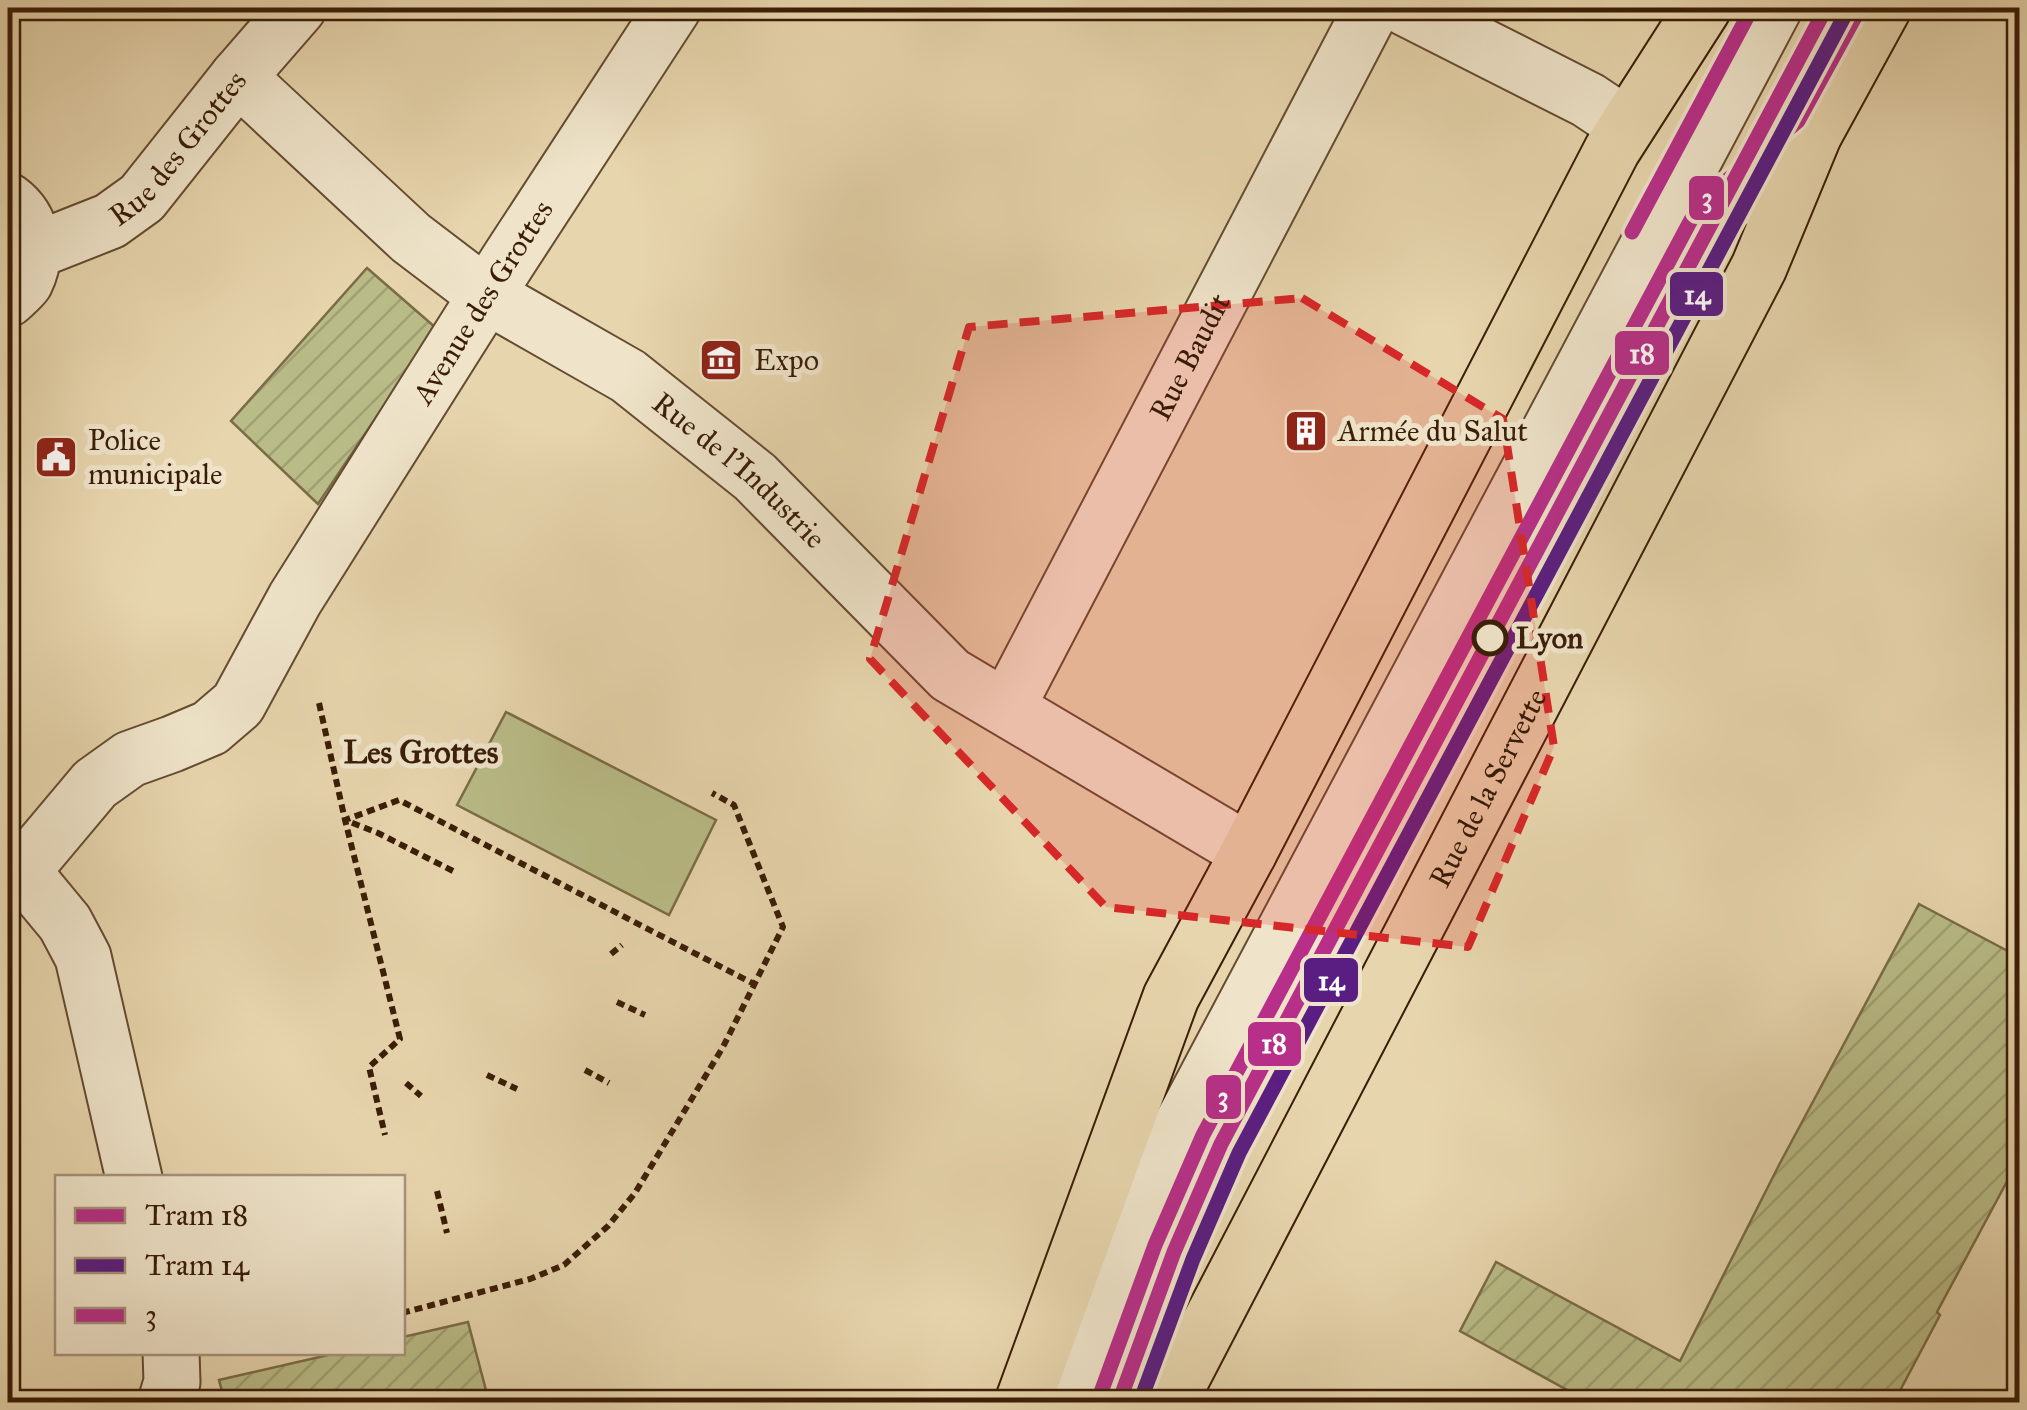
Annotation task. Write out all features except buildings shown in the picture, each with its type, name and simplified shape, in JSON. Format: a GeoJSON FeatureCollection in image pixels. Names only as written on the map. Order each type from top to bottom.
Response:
{"type":"FeatureCollection","features":[{"type":"Feature","properties":{"kind":"main road"},"geometry":{"type":"LineString","coordinates":[[1022,1402],[1171,997],[1572,225],[1627,126],[1703,8]]}},
{"type":"Feature","properties":{"kind":"main road","name":"Rue de la Servette"},"geometry":{"type":"LineString","coordinates":[[1168,1402],[1759,267],[1814,134],[1882,8]]}},
{"type":"Feature","properties":{"kind":"street","name":"Rue des Grottes"},"geometry":{"type":"LineString","coordinates":[[34,251],[110,220],[142,198],[238,76],[298,8]]}},
{"type":"Feature","properties":{"kind":"street","name":"Rue Baudit"},"geometry":{"type":"LineString","coordinates":[[1007,707],[1372,8]]}},
{"type":"Feature","properties":{"kind":"street"},"geometry":{"type":"LineString","coordinates":[[1406,8],[1588,100],[1627,126]]}},
{"type":"Feature","properties":{"kind":"street"},"geometry":{"type":"LineString","coordinates":[[1069,1402],[1128,1240],[1170,1147],[1774,8]]}},
{"type":"Feature","properties":{"kind":"street","name":"Avenue des Grottes"},"geometry":{"type":"LineString","coordinates":[[15,863],[95,784],[130,759],[210,728],[238,704],[295,599],[670,12]]}},
{"type":"Feature","properties":{"kind":"street","name":"Rue de l'Industrie"},"geometry":{"type":"LineString","coordinates":[[238,76],[411,238],[486,295],[628,376],[755,477],[950,675],[1249,852]]}},
{"type":"Feature","properties":{"kind":"street"},"geometry":{"type":"LineString","coordinates":[[1119,1402],[1168,1265],[1222,1144],[1718,212],[1814,134]]}},
{"type":"Feature","properties":{"kind":"street"},"geometry":{"type":"LineString","coordinates":[[8,202],[29,227],[34,251],[24,284],[8,299]]}},
{"type":"Feature","properties":{"kind":"street"},"geometry":{"type":"LineString","coordinates":[[15,863],[65,923],[83,957],[133,1175]]}},
{"type":"Feature","properties":{"kind":"street"},"geometry":{"type":"LineString","coordinates":[[166,1402],[172,1382],[170,1355]]}},
{"type":"Feature","properties":{"kind":"path"},"geometry":{"type":"LineString","coordinates":[[295,599],[400,1039],[369,1067],[385,1134]]}},
{"type":"Feature","properties":{"kind":"path"},"geometry":{"type":"LineString","coordinates":[[405,1312],[530,1279],[564,1265],[608,1226],[635,1193],[723,1046],[783,927],[734,805],[712,794]]}},
{"type":"Feature","properties":{"kind":"path"},"geometry":{"type":"LineString","coordinates":[[345,820],[399,800],[754,984]]}},
{"type":"Feature","properties":{"kind":"path"},"geometry":{"type":"LineString","coordinates":[[345,820],[453,872]]}},
{"type":"Feature","properties":{"kind":"path"},"geometry":{"type":"LineString","coordinates":[[611,954],[622,944]]}},
{"type":"Feature","properties":{"kind":"path"},"geometry":{"type":"LineString","coordinates":[[617,1002],[644,1016]]}},
{"type":"Feature","properties":{"kind":"path"},"geometry":{"type":"LineString","coordinates":[[585,1070],[610,1083]]}},
{"type":"Feature","properties":{"kind":"path"},"geometry":{"type":"LineString","coordinates":[[486,1075],[517,1089]]}},
{"type":"Feature","properties":{"kind":"path"},"geometry":{"type":"LineString","coordinates":[[406,1083],[421,1096]]}},
{"type":"Feature","properties":{"kind":"path"},"geometry":{"type":"LineString","coordinates":[[437,1191],[447,1233]]}},
{"type":"Feature","properties":{"kind":"highlighted area"},"geometry":{"type":"Polygon","coordinates":[[[1302,298],[1503,419],[1554,747],[1468,947],[1106,907],[870,659],[969,327],[1302,298]]]}},
{"type":"Feature","properties":{"kind":"green space"},"geometry":{"type":"Polygon","coordinates":[[[367,268],[436,328],[318,504],[231,421],[367,268]]]}},
{"type":"Feature","properties":{"kind":"green space"},"geometry":{"type":"Polygon","coordinates":[[[506,712],[716,820],[669,915],[457,805],[506,712]]]}},
{"type":"Feature","properties":{"kind":"green space"},"geometry":{"type":"Polygon","coordinates":[[[1919,904],[2019,957],[2019,1159],[1894,1402],[1589,1402],[1460,1331],[1496,1262],[1680,1361],[1779,1165],[1919,904]]]}},
{"type":"Feature","properties":{"kind":"green space"},"geometry":{"type":"Polygon","coordinates":[[[468,1322],[487,1394],[448,1402],[225,1402],[219,1380],[328,1355],[405,1355],[405,1337],[468,1322]]]}},
{"type":"Feature","properties":{"kind":"tram line","name":"18"},"geometry":{"type":"LineString","coordinates":[[1119,1402],[1174,1252],[1221,1144],[1826,8]]}},
{"type":"Feature","properties":{"kind":"tram line","name":"14"},"geometry":{"type":"LineString","coordinates":[[1140,1402],[1193,1259],[1239,1153],[1844,17]]}},
{"type":"Feature","properties":{"kind":"transit line","name":"3"},"geometry":{"type":"LineString","coordinates":[[1632,232],[1752,8]]}},
{"type":"Feature","properties":{"kind":"transit line","name":"3"},"geometry":{"type":"LineString","coordinates":[[1100,1395],[1155,1245],[1203,1135],[1700,203],[1798,121],[1860,8]]}},
{"type":"Feature","properties":{"kind":"place","name":"Expo"},"geometry":{"type":"Point","coordinates":[721,360]}},
{"type":"Feature","properties":{"kind":"place","name":"Armée du Salut"},"geometry":{"type":"Point","coordinates":[1306,431]}},
{"type":"Feature","properties":{"kind":"place","name":"Police municipale"},"geometry":{"type":"Point","coordinates":[56,457]}},
{"type":"Feature","properties":{"kind":"place","name":"Lyon"},"geometry":{"type":"Point","coordinates":[1490,638]}},
{"type":"Feature","properties":{"kind":"district","name":"Les Grottes"},"geometry":{"type":"Point","coordinates":[421,752]}}]}
